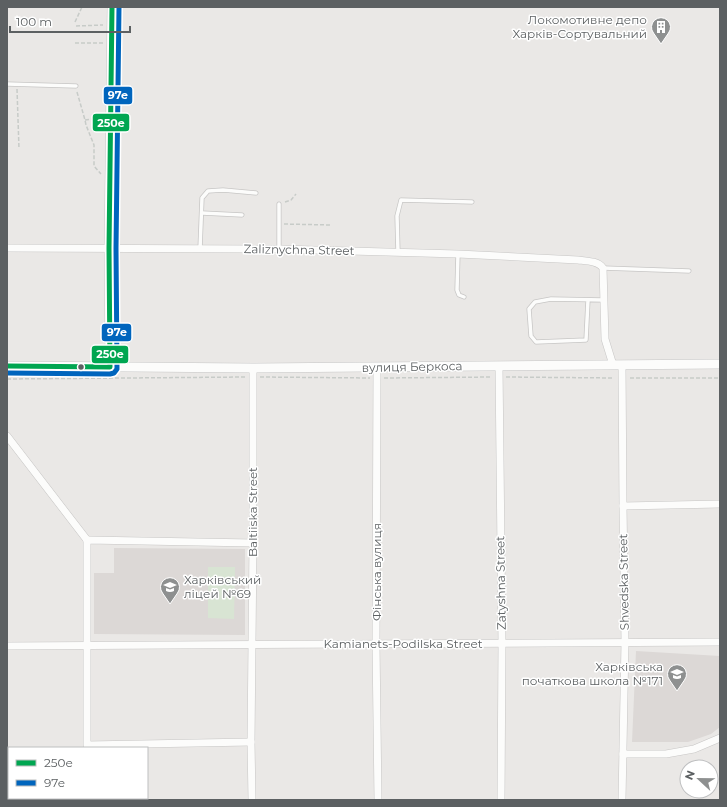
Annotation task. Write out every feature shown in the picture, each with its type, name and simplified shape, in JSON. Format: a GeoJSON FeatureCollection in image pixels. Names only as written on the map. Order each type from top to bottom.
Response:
{"type":"FeatureCollection","features":[{"type":"Feature","properties":{"kind":"street"},"geometry":{"type":"LineString","coordinates":[[110,367],[109,122],[112,7]]}},
{"type":"Feature","properties":{"kind":"street","name":"Zaliznychna Street"},"geometry":{"type":"LineString","coordinates":[[7,248],[279,249],[458,254],[591,261],[598,263],[603,268]]}},
{"type":"Feature","properties":{"kind":"street"},"geometry":{"type":"LineString","coordinates":[[603,268],[605,339],[612,365]]}},
{"type":"Feature","properties":{"kind":"street","name":"вулиця Беркоса"},"geometry":{"type":"LineString","coordinates":[[7,366],[110,367],[252,373],[377,367],[720,364]]}},
{"type":"Feature","properties":{"kind":"street","name":"Shvedska Street"},"geometry":{"type":"LineString","coordinates":[[622,365],[625,642],[622,800]]}},
{"type":"Feature","properties":{"kind":"street","name":"Zatyshna Street"},"geometry":{"type":"LineString","coordinates":[[499,366],[502,643],[501,800]]}},
{"type":"Feature","properties":{"kind":"street","name":"Фінська вулиця"},"geometry":{"type":"LineString","coordinates":[[377,367],[376,644],[378,800]]}},
{"type":"Feature","properties":{"kind":"street","name":"Baltiiska Street"},"geometry":{"type":"LineString","coordinates":[[252,373],[252,800]]}},
{"type":"Feature","properties":{"kind":"street"},"geometry":{"type":"LineString","coordinates":[[7,436],[87,540],[86,747],[251,742]]}},
{"type":"Feature","properties":{"kind":"street"},"geometry":{"type":"LineString","coordinates":[[623,506],[720,504]]}},
{"type":"Feature","properties":{"kind":"street"},"geometry":{"type":"LineString","coordinates":[[87,540],[253,543]]}},
{"type":"Feature","properties":{"kind":"street","name":"Kamianets-Podilska Street"},"geometry":{"type":"LineString","coordinates":[[7,646],[720,642]]}},
{"type":"Feature","properties":{"kind":"street"},"geometry":{"type":"LineString","coordinates":[[623,754],[666,754],[694,749],[720,738]]}},
{"type":"Feature","properties":{"kind":"lane"},"geometry":{"type":"LineString","coordinates":[[7,84],[76,86]]}},
{"type":"Feature","properties":{"kind":"lane"},"geometry":{"type":"LineString","coordinates":[[200,249],[202,198],[208,191],[223,190],[256,192]]}},
{"type":"Feature","properties":{"kind":"lane"},"geometry":{"type":"LineString","coordinates":[[398,252],[397,216],[401,200],[472,202]]}},
{"type":"Feature","properties":{"kind":"lane"},"geometry":{"type":"LineString","coordinates":[[279,204],[279,249]]}},
{"type":"Feature","properties":{"kind":"lane"},"geometry":{"type":"LineString","coordinates":[[202,213],[242,215]]}},
{"type":"Feature","properties":{"kind":"lane"},"geometry":{"type":"LineString","coordinates":[[458,254],[457,290],[460,295],[464,297]]}},
{"type":"Feature","properties":{"kind":"lane"},"geometry":{"type":"LineString","coordinates":[[603,268],[689,270]]}},
{"type":"Feature","properties":{"kind":"lane"},"geometry":{"type":"LineString","coordinates":[[588,300],[586,340],[536,342],[531,336],[529,309],[535,302],[551,299],[605,300]]}},
{"type":"Feature","properties":{"kind":"path"},"geometry":{"type":"LineString","coordinates":[[75,22],[82,7]]}},
{"type":"Feature","properties":{"kind":"path"},"geometry":{"type":"LineString","coordinates":[[76,26],[108,25]]}},
{"type":"Feature","properties":{"kind":"path"},"geometry":{"type":"LineString","coordinates":[[75,42],[108,44]]}},
{"type":"Feature","properties":{"kind":"path"},"geometry":{"type":"LineString","coordinates":[[17,85],[19,149]]}},
{"type":"Feature","properties":{"kind":"path"},"geometry":{"type":"LineString","coordinates":[[76,86],[86,125],[94,145],[94,166],[102,174]]}},
{"type":"Feature","properties":{"kind":"path"},"geometry":{"type":"LineString","coordinates":[[85,120],[109,122]]}},
{"type":"Feature","properties":{"kind":"path"},"geometry":{"type":"LineString","coordinates":[[279,204],[291,200],[296,194]]}},
{"type":"Feature","properties":{"kind":"path"},"geometry":{"type":"LineString","coordinates":[[279,224],[330,225]]}},
{"type":"Feature","properties":{"kind":"path"},"geometry":{"type":"LineString","coordinates":[[7,379],[252,373],[377,378],[720,378]]}},
{"type":"Feature","properties":{"kind":"shaded area","name":"Харківський ліцей №69"},"geometry":{"type":"Polygon","coordinates":[[[114,548],[245,549],[245,635],[94,634],[94,573],[114,573],[114,548]]]}},
{"type":"Feature","properties":{"kind":"shaded area","name":"Харківська початкова школа №171"},"geometry":{"type":"Polygon","coordinates":[[[636,651],[720,656],[720,727],[711,734],[688,742],[632,742],[636,651]]]}},
{"type":"Feature","properties":{"kind":"green space"},"geometry":{"type":"Polygon","coordinates":[[[208,567],[235,567],[234,619],[208,618],[208,567]]]}},
{"type":"Feature","properties":{"kind":"transit line","name":"250е"},"geometry":{"type":"LineString","coordinates":[[7,366],[110,367],[109,248],[112,7]]}},
{"type":"Feature","properties":{"kind":"transit line","name":"97е"},"geometry":{"type":"LineString","coordinates":[[7,373],[110,374],[114,373],[117,369],[116,248],[119,7]]}},
{"type":"Feature","properties":{"kind":"place","name":"Локомотивне депо Харків-Сортувальний"},"geometry":{"type":"Point","coordinates":[661,44]}},
{"type":"Feature","properties":{"kind":"place","name":"Харківський ліцей №69"},"geometry":{"type":"Point","coordinates":[170,604]}},
{"type":"Feature","properties":{"kind":"place","name":"Харківська початкова школа №171"},"geometry":{"type":"Point","coordinates":[677,691]}}]}
